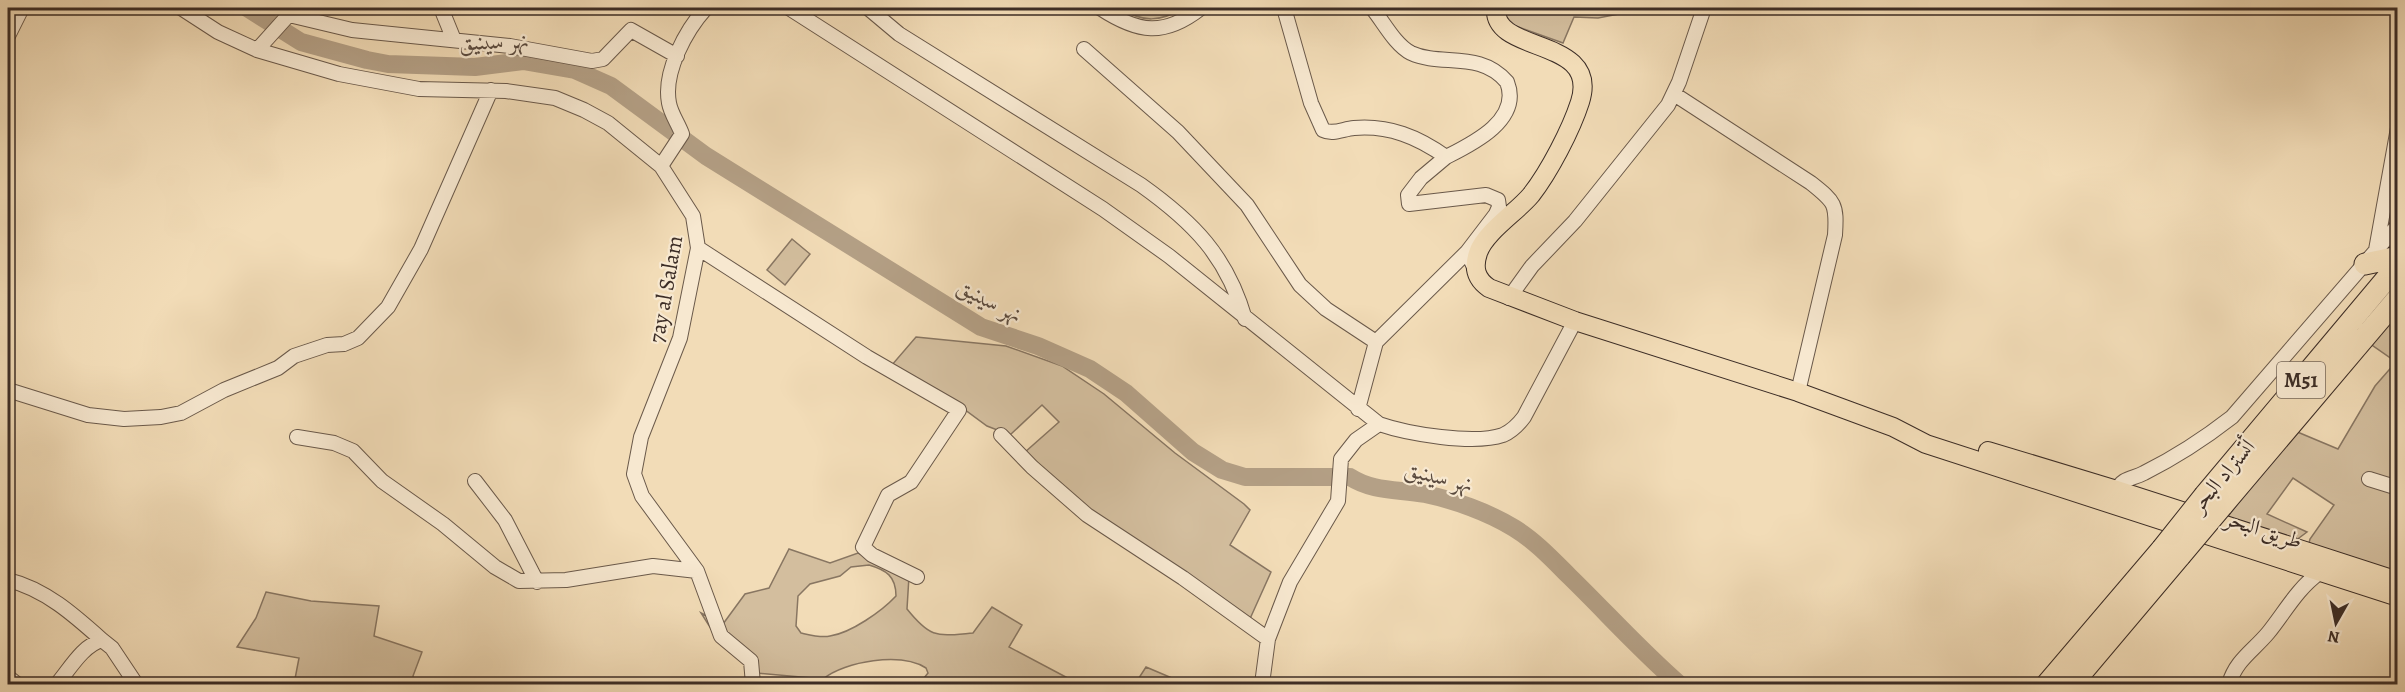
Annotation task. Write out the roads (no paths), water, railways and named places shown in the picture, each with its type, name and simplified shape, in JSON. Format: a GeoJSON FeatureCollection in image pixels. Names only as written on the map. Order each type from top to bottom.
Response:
{"type":"FeatureCollection","features":[{"type":"Feature","properties":{"kind":"highway"},"geometry":{"type":"LineString","coordinates":[[2371,257],[2397,257]]}},
{"type":"Feature","properties":{"kind":"highway","name":"أتستراد البحر"},"geometry":{"type":"LineString","coordinates":[[2214,501],[2397,265]]}},
{"type":"Feature","properties":{"kind":"highway","name":"أتستراد البحر"},"geometry":{"type":"LineString","coordinates":[[2047,684],[2072,675],[2214,501],[2397,298]]}},
{"type":"Feature","properties":{"kind":"main road"},"geometry":{"type":"LineString","coordinates":[[1471,261],[1479,249],[1532,194],[1574,118],[1582,89],[1578,72],[1571,62],[1552,50],[1508,33],[1498,22],[1496,8]]}},
{"type":"Feature","properties":{"kind":"main road","name":"طريق البحر"},"geometry":{"type":"LineString","coordinates":[[1471,261],[1484,285],[1509,298],[1798,392],[1893,427],[1926,444],[2136,504],[2319,573],[2397,597]]}},
{"type":"Feature","properties":{"kind":"main road"},"geometry":{"type":"LineString","coordinates":[[2136,504],[2397,580]]}},
{"type":"Feature","properties":{"kind":"street"},"geometry":{"type":"LineString","coordinates":[[8,36],[22,8]]}},
{"type":"Feature","properties":{"kind":"street","name":"7ay al Salam"},"geometry":{"type":"LineString","coordinates":[[182,8],[218,32],[339,74],[383,83],[447,91],[491,90],[534,93],[584,110],[608,123],[661,166],[693,216],[698,248],[680,338],[641,437],[634,474],[642,496],[697,571],[721,636],[753,664],[753,684]]}},
{"type":"Feature","properties":{"kind":"street"},"geometry":{"type":"LineString","coordinates":[[441,8],[454,40]]}},
{"type":"Feature","properties":{"kind":"street"},"geometry":{"type":"LineString","coordinates":[[661,166],[682,134],[668,98],[676,56],[693,25],[706,8]]}},
{"type":"Feature","properties":{"kind":"street"},"geometry":{"type":"LineString","coordinates":[[789,8],[1048,172],[1168,256],[1379,424],[1406,432],[1449,437],[1485,438],[1509,431],[1524,417],[1575,321]]}},
{"type":"Feature","properties":{"kind":"street"},"geometry":{"type":"LineString","coordinates":[[868,8],[899,34],[1141,185],[1178,211],[1216,256],[1234,287],[1245,319]]}},
{"type":"Feature","properties":{"kind":"street"},"geometry":{"type":"LineString","coordinates":[[1100,8],[1129,25],[1147,28],[1172,26],[1201,8]]}},
{"type":"Feature","properties":{"kind":"street"},"geometry":{"type":"LineString","coordinates":[[1284,8],[1311,103],[1323,130],[1330,133],[1351,128],[1387,129],[1427,143],[1446,157]]}},
{"type":"Feature","properties":{"kind":"street"},"geometry":{"type":"LineString","coordinates":[[1358,409],[1376,342],[1471,261],[1498,210],[1499,203],[1495,197],[1486,195],[1425,204],[1407,202],[1408,195],[1421,178],[1446,157],[1481,139],[1497,125],[1509,99],[1507,82],[1492,69],[1478,64],[1410,52],[1372,8]]}},
{"type":"Feature","properties":{"kind":"street"},"geometry":{"type":"LineString","coordinates":[[1509,298],[1532,266],[1575,221],[1668,105],[1704,8]]}},
{"type":"Feature","properties":{"kind":"street"},"geometry":{"type":"LineString","coordinates":[[261,46],[289,15],[352,30],[510,45],[592,61],[603,59],[632,30],[676,56]]}},
{"type":"Feature","properties":{"kind":"street"},"geometry":{"type":"LineString","coordinates":[[1084,49],[1178,132],[1240,196],[1300,285],[1326,309],[1376,342]]}},
{"type":"Feature","properties":{"kind":"street"},"geometry":{"type":"LineString","coordinates":[[8,390],[88,415],[124,419],[161,417],[181,413],[224,390],[278,368],[294,356],[327,345],[344,344],[358,338],[388,308],[417,257],[438,216],[491,90]]}},
{"type":"Feature","properties":{"kind":"street"},"geometry":{"type":"LineString","coordinates":[[1674,94],[1811,183],[1832,200],[1837,210],[1835,235],[1798,392]]}},
{"type":"Feature","properties":{"kind":"street"},"geometry":{"type":"LineString","coordinates":[[2371,257],[2393,184],[2397,128]]}},
{"type":"Feature","properties":{"kind":"street"},"geometry":{"type":"LineString","coordinates":[[2116,498],[2127,479],[2141,475],[2211,433],[2232,417],[2397,225]]}},
{"type":"Feature","properties":{"kind":"street"},"geometry":{"type":"LineString","coordinates":[[698,248],[867,357],[959,410],[911,482],[888,495],[863,547],[872,555],[917,577]]}},
{"type":"Feature","properties":{"kind":"street"},"geometry":{"type":"LineString","coordinates":[[1262,684],[1268,639],[1290,582],[1338,501],[1339,466],[1347,449],[1379,424]]}},
{"type":"Feature","properties":{"kind":"street"},"geometry":{"type":"LineString","coordinates":[[1001,435],[1032,467],[1087,514],[1184,578],[1268,639]]}},
{"type":"Feature","properties":{"kind":"street"},"geometry":{"type":"LineString","coordinates":[[297,437],[334,443],[353,451],[382,481],[443,524],[495,567],[519,581],[537,582],[583,578],[653,566],[697,571]]}},
{"type":"Feature","properties":{"kind":"street"},"geometry":{"type":"LineString","coordinates":[[2136,504],[2141,475]]}},
{"type":"Feature","properties":{"kind":"street"},"geometry":{"type":"LineString","coordinates":[[2369,479],[2397,488]]}},
{"type":"Feature","properties":{"kind":"street"},"geometry":{"type":"LineString","coordinates":[[475,481],[505,520],[537,582]]}},
{"type":"Feature","properties":{"kind":"street"},"geometry":{"type":"LineString","coordinates":[[2229,684],[2237,664],[2269,632],[2304,584],[2319,573]]}},
{"type":"Feature","properties":{"kind":"street"},"geometry":{"type":"LineString","coordinates":[[8,580],[44,595],[82,622],[109,644],[136,684]]}},
{"type":"Feature","properties":{"kind":"street"},"geometry":{"type":"LineString","coordinates":[[57,684],[78,658],[92,645],[102,640]]}},
{"type":"Feature","properties":{"kind":"street"},"geometry":{"type":"LineString","coordinates":[[8,677],[17,684]]}},
{"type":"Feature","properties":{"kind":"waterway","name":"نهر سينيق"},"geometry":{"type":"LineString","coordinates":[[247,8],[301,42],[367,60],[388,64],[475,67],[523,61],[575,70],[611,86],[706,156],[981,327],[1038,346],[1090,369],[1126,393],[1193,452],[1222,470],[1245,477],[1350,477],[1377,488],[1425,494],[1471,507],[1504,522],[1543,550],[1679,684]]}}]}
